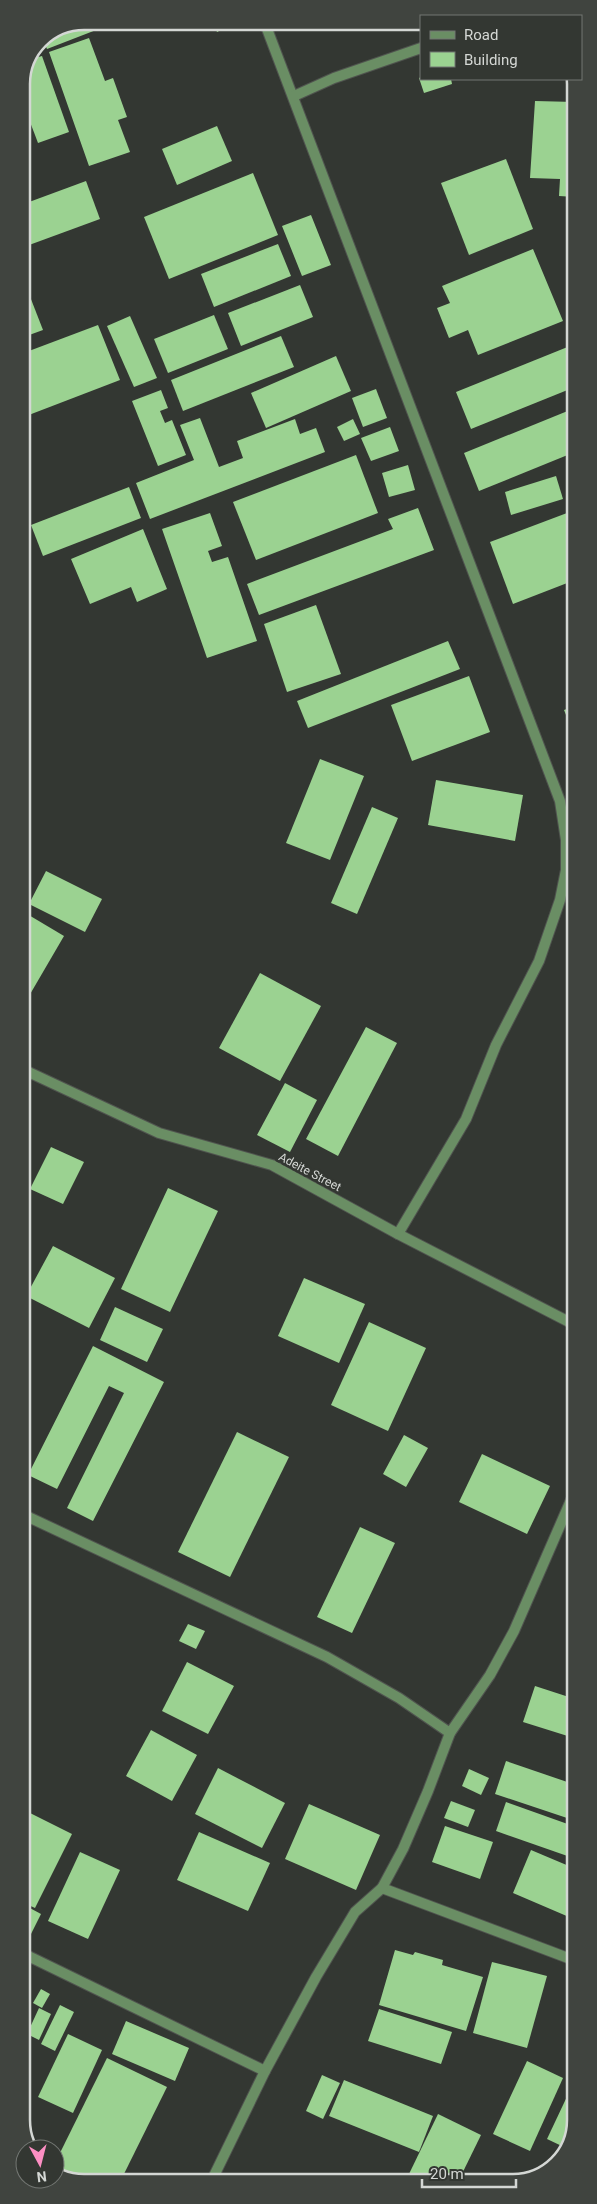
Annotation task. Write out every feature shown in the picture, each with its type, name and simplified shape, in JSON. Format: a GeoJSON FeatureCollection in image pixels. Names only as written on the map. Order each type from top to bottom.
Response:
{"type":"FeatureCollection","features":[{"type":"Feature","properties":{"kind":"street"},"geometry":{"type":"LineString","coordinates":[[267,30],[294,96],[560,801],[566,840],[566,870],[560,900],[539,961],[496,1045],[466,1119],[398,1234]]}},
{"type":"Feature","properties":{"kind":"street"},"geometry":{"type":"LineString","coordinates":[[294,96],[334,78],[420,48]]}},
{"type":"Feature","properties":{"kind":"street","name":"Adeite Street"},"geometry":{"type":"LineString","coordinates":[[30,1073],[159,1133],[272,1165],[398,1234],[567,1321]]}},
{"type":"Feature","properties":{"kind":"street"},"geometry":{"type":"LineString","coordinates":[[215,2174],[265,2071],[316,1977],[355,1912],[382,1888],[404,1849],[450,1733],[490,1675],[514,1631],[567,1509]]}},
{"type":"Feature","properties":{"kind":"street"},"geometry":{"type":"LineString","coordinates":[[30,1518],[327,1657],[399,1698],[450,1733]]}},
{"type":"Feature","properties":{"kind":"street"},"geometry":{"type":"LineString","coordinates":[[382,1888],[567,1958]]}},
{"type":"Feature","properties":{"kind":"street"},"geometry":{"type":"LineString","coordinates":[[30,1957],[265,2071]]}},
{"type":"Feature","properties":{"kind":"building"},"geometry":{"type":"Polygon","coordinates":[[[96,30],[47,49],[46,46],[63,34],[73,31],[96,30]]]}},
{"type":"Feature","properties":{"kind":"building"},"geometry":{"type":"Polygon","coordinates":[[[89,38],[105,81],[113,78],[127,117],[118,120],[130,152],[89,166],[49,52],[89,38]]]}},
{"type":"Feature","properties":{"kind":"building"},"geometry":{"type":"Polygon","coordinates":[[[42,56],[69,132],[38,143],[30,122],[31,73],[37,57],[42,56]]]}},
{"type":"Feature","properties":{"kind":"building"},"geometry":{"type":"Polygon","coordinates":[[[419,78],[420,80],[451,80],[452,84],[424,93],[419,78]]]}},
{"type":"Feature","properties":{"kind":"building"},"geometry":{"type":"Polygon","coordinates":[[[535,101],[567,102],[567,196],[559,196],[560,179],[530,178],[535,101]]]}},
{"type":"Feature","properties":{"kind":"building"},"geometry":{"type":"Polygon","coordinates":[[[217,126],[232,161],[177,185],[162,149],[217,126]]]}},
{"type":"Feature","properties":{"kind":"building"},"geometry":{"type":"Polygon","coordinates":[[[506,159],[533,229],[469,255],[441,183],[506,159]]]}},
{"type":"Feature","properties":{"kind":"building"},"geometry":{"type":"Polygon","coordinates":[[[253,173],[278,235],[169,279],[144,217],[253,173]]]}},
{"type":"Feature","properties":{"kind":"building"},"geometry":{"type":"Polygon","coordinates":[[[86,181],[100,219],[30,245],[30,202],[86,181]]]}},
{"type":"Feature","properties":{"kind":"building"},"geometry":{"type":"Polygon","coordinates":[[[311,215],[331,265],[302,276],[282,226],[311,215]]]}},
{"type":"Feature","properties":{"kind":"building"},"geometry":{"type":"Polygon","coordinates":[[[278,244],[291,276],[214,307],[201,274],[278,244]]]}},
{"type":"Feature","properties":{"kind":"building"},"geometry":{"type":"Polygon","coordinates":[[[533,249],[563,321],[478,355],[468,330],[449,338],[437,308],[450,303],[442,286],[533,249]]]}},
{"type":"Feature","properties":{"kind":"building"},"geometry":{"type":"Polygon","coordinates":[[[300,285],[313,317],[241,346],[228,313],[300,285]]]}},
{"type":"Feature","properties":{"kind":"building"},"geometry":{"type":"Polygon","coordinates":[[[30,297],[43,330],[30,335],[30,297]]]}},
{"type":"Feature","properties":{"kind":"building"},"geometry":{"type":"Polygon","coordinates":[[[214,315],[228,349],[168,373],[154,339],[214,315]]]}},
{"type":"Feature","properties":{"kind":"building"},"geometry":{"type":"Polygon","coordinates":[[[130,316],[157,378],[134,387],[107,326],[130,316]]]}},
{"type":"Feature","properties":{"kind":"building"},"geometry":{"type":"Polygon","coordinates":[[[98,325],[120,380],[30,415],[30,351],[98,325]]]}},
{"type":"Feature","properties":{"kind":"building"},"geometry":{"type":"Polygon","coordinates":[[[281,336],[294,367],[183,411],[171,380],[281,336]]]}},
{"type":"Feature","properties":{"kind":"building"},"geometry":{"type":"Polygon","coordinates":[[[567,347],[567,390],[471,429],[456,392],[567,347]]]}},
{"type":"Feature","properties":{"kind":"building"},"geometry":{"type":"Polygon","coordinates":[[[336,356],[351,391],[266,428],[251,393],[336,356]]]}},
{"type":"Feature","properties":{"kind":"building"},"geometry":{"type":"Polygon","coordinates":[[[376,389],[387,418],[363,427],[352,398],[376,389]]]}},
{"type":"Feature","properties":{"kind":"building"},"geometry":{"type":"Polygon","coordinates":[[[161,390],[168,408],[160,411],[165,423],[172,420],[186,455],[158,466],[132,401],[161,390]]]}},
{"type":"Feature","properties":{"kind":"building"},"geometry":{"type":"Polygon","coordinates":[[[567,411],[567,455],[479,491],[464,453],[567,411]]]}},
{"type":"Feature","properties":{"kind":"building"},"geometry":{"type":"Polygon","coordinates":[[[200,418],[219,467],[243,458],[237,441],[295,419],[300,434],[316,428],[325,452],[150,519],[136,483],[194,460],[180,425],[200,418]]]}},
{"type":"Feature","properties":{"kind":"building"},"geometry":{"type":"Polygon","coordinates":[[[353,419],[360,434],[344,441],[337,427],[353,419]]]}},
{"type":"Feature","properties":{"kind":"building"},"geometry":{"type":"Polygon","coordinates":[[[390,427],[399,451],[371,461],[361,438],[390,427]]]}},
{"type":"Feature","properties":{"kind":"building"},"geometry":{"type":"Polygon","coordinates":[[[356,455],[378,513],[256,560],[233,502],[356,455]]]}},
{"type":"Feature","properties":{"kind":"building"},"geometry":{"type":"Polygon","coordinates":[[[408,465],[415,490],[389,497],[382,473],[408,465]]]}},
{"type":"Feature","properties":{"kind":"building"},"geometry":{"type":"Polygon","coordinates":[[[556,476],[563,499],[511,515],[505,492],[556,476]]]}},
{"type":"Feature","properties":{"kind":"building"},"geometry":{"type":"Polygon","coordinates":[[[129,487],[141,518],[43,556],[31,525],[129,487]]]}},
{"type":"Feature","properties":{"kind":"building"},"geometry":{"type":"Polygon","coordinates":[[[418,508],[434,550],[259,615],[247,584],[393,529],[388,519],[418,508]]]}},
{"type":"Feature","properties":{"kind":"building"},"geometry":{"type":"Polygon","coordinates":[[[210,513],[222,546],[208,551],[212,562],[228,557],[257,641],[207,658],[162,529],[210,513]]]}},
{"type":"Feature","properties":{"kind":"building"},"geometry":{"type":"Polygon","coordinates":[[[567,513],[567,583],[513,604],[490,542],[567,513]]]}},
{"type":"Feature","properties":{"kind":"building"},"geometry":{"type":"Polygon","coordinates":[[[143,529],[167,589],[137,602],[131,587],[90,604],[71,559],[143,529]]]}},
{"type":"Feature","properties":{"kind":"building"},"geometry":{"type":"Polygon","coordinates":[[[316,605],[341,674],[287,692],[264,624],[316,605]]]}},
{"type":"Feature","properties":{"kind":"building"},"geometry":{"type":"Polygon","coordinates":[[[448,641],[460,669],[308,728],[297,701],[448,641]]]}},
{"type":"Feature","properties":{"kind":"building"},"geometry":{"type":"Polygon","coordinates":[[[469,676],[490,732],[412,761],[391,705],[469,676]]]}},
{"type":"Feature","properties":{"kind":"building"},"geometry":{"type":"Polygon","coordinates":[[[320,759],[364,776],[330,860],[286,843],[320,759]]]}},
{"type":"Feature","properties":{"kind":"building"},"geometry":{"type":"Polygon","coordinates":[[[436,780],[523,795],[515,841],[428,825],[436,780]]]}},
{"type":"Feature","properties":{"kind":"building"},"geometry":{"type":"Polygon","coordinates":[[[372,807],[398,818],[357,914],[331,903],[372,807]]]}},
{"type":"Feature","properties":{"kind":"building"},"geometry":{"type":"Polygon","coordinates":[[[46,871],[102,899],[85,932],[30,904],[46,871]]]}},
{"type":"Feature","properties":{"kind":"building"},"geometry":{"type":"Polygon","coordinates":[[[30,916],[64,936],[30,994],[30,916]]]}},
{"type":"Feature","properties":{"kind":"building"},"geometry":{"type":"Polygon","coordinates":[[[260,973],[321,1006],[280,1081],[219,1048],[260,973]]]}},
{"type":"Feature","properties":{"kind":"building"},"geometry":{"type":"Polygon","coordinates":[[[366,1027],[397,1043],[338,1156],[306,1139],[366,1027]]]}},
{"type":"Feature","properties":{"kind":"building"},"geometry":{"type":"Polygon","coordinates":[[[285,1083],[317,1100],[290,1152],[257,1135],[285,1083]]]}},
{"type":"Feature","properties":{"kind":"building"},"geometry":{"type":"Polygon","coordinates":[[[51,1147],[84,1162],[63,1204],[30,1189],[51,1147]]]}},
{"type":"Feature","properties":{"kind":"building"},"geometry":{"type":"Polygon","coordinates":[[[168,1188],[218,1211],[170,1312],[121,1289],[168,1188]]]}},
{"type":"Feature","properties":{"kind":"building"},"geometry":{"type":"Polygon","coordinates":[[[53,1246],[115,1278],[89,1328],[30,1298],[30,1289],[53,1246]]]}},
{"type":"Feature","properties":{"kind":"building"},"geometry":{"type":"Polygon","coordinates":[[[304,1278],[365,1304],[339,1363],[278,1336],[304,1278]]]}},
{"type":"Feature","properties":{"kind":"building"},"geometry":{"type":"Polygon","coordinates":[[[115,1307],[163,1329],[147,1362],[100,1340],[115,1307]]]}},
{"type":"Feature","properties":{"kind":"building"},"geometry":{"type":"Polygon","coordinates":[[[369,1322],[426,1348],[388,1431],[331,1405],[369,1322]]]}},
{"type":"Feature","properties":{"kind":"building"},"geometry":{"type":"Polygon","coordinates":[[[93,1346],[164,1382],[93,1521],[67,1508],[124,1393],[109,1386],[57,1489],[30,1476],[30,1471],[93,1346]]]}},
{"type":"Feature","properties":{"kind":"building"},"geometry":{"type":"Polygon","coordinates":[[[237,1432],[289,1457],[230,1577],[178,1552],[237,1432]]]}},
{"type":"Feature","properties":{"kind":"building"},"geometry":{"type":"Polygon","coordinates":[[[404,1435],[428,1448],[406,1487],[383,1474],[404,1435]]]}},
{"type":"Feature","properties":{"kind":"building"},"geometry":{"type":"Polygon","coordinates":[[[482,1454],[550,1486],[527,1534],[459,1502],[482,1454]]]}},
{"type":"Feature","properties":{"kind":"building"},"geometry":{"type":"Polygon","coordinates":[[[360,1527],[395,1543],[352,1633],[317,1617],[360,1527]]]}},
{"type":"Feature","properties":{"kind":"building"},"geometry":{"type":"Polygon","coordinates":[[[188,1624],[205,1631],[196,1649],[179,1641],[188,1624]]]}},
{"type":"Feature","properties":{"kind":"building"},"geometry":{"type":"Polygon","coordinates":[[[187,1662],[234,1686],[208,1734],[162,1711],[187,1662]]]}},
{"type":"Feature","properties":{"kind":"building"},"geometry":{"type":"Polygon","coordinates":[[[535,1686],[567,1696],[567,1736],[523,1722],[535,1686]]]}},
{"type":"Feature","properties":{"kind":"building"},"geometry":{"type":"Polygon","coordinates":[[[151,1730],[197,1755],[172,1801],[126,1776],[151,1730]]]}},
{"type":"Feature","properties":{"kind":"building"},"geometry":{"type":"Polygon","coordinates":[[[506,1761],[567,1782],[567,1818],[495,1794],[506,1761]]]}},
{"type":"Feature","properties":{"kind":"building"},"geometry":{"type":"Polygon","coordinates":[[[218,1768],[285,1803],[262,1848],[195,1814],[218,1768]]]}},
{"type":"Feature","properties":{"kind":"building"},"geometry":{"type":"Polygon","coordinates":[[[469,1769],[489,1778],[481,1795],[462,1786],[469,1769]]]}},
{"type":"Feature","properties":{"kind":"building"},"geometry":{"type":"Polygon","coordinates":[[[451,1801],[475,1810],[468,1827],[444,1818],[451,1801]]]}},
{"type":"Feature","properties":{"kind":"building"},"geometry":{"type":"Polygon","coordinates":[[[506,1802],[567,1824],[567,1856],[496,1831],[506,1802]]]}},
{"type":"Feature","properties":{"kind":"building"},"geometry":{"type":"Polygon","coordinates":[[[309,1804],[380,1835],[356,1890],[285,1859],[309,1804]]]}},
{"type":"Feature","properties":{"kind":"building"},"geometry":{"type":"Polygon","coordinates":[[[30,1813],[72,1834],[35,1908],[30,1906],[30,1813]]]}},
{"type":"Feature","properties":{"kind":"building"},"geometry":{"type":"Polygon","coordinates":[[[445,1826],[493,1842],[480,1879],[432,1862],[445,1826]]]}},
{"type":"Feature","properties":{"kind":"building"},"geometry":{"type":"Polygon","coordinates":[[[199,1832],[270,1863],[248,1911],[177,1880],[199,1832]]]}},
{"type":"Feature","properties":{"kind":"building"},"geometry":{"type":"Polygon","coordinates":[[[531,1850],[567,1865],[567,1916],[513,1893],[531,1850]]]}},
{"type":"Feature","properties":{"kind":"building"},"geometry":{"type":"Polygon","coordinates":[[[80,1852],[120,1870],[88,1939],[48,1921],[80,1852]]]}},
{"type":"Feature","properties":{"kind":"building"},"geometry":{"type":"Polygon","coordinates":[[[30,1908],[41,1914],[30,1936],[30,1908]]]}},
{"type":"Feature","properties":{"kind":"building"},"geometry":{"type":"Polygon","coordinates":[[[395,1950],[413,1955],[415,1952],[443,1960],[442,1965],[483,1977],[466,2031],[379,2005],[395,1950]]]}},
{"type":"Feature","properties":{"kind":"building"},"geometry":{"type":"Polygon","coordinates":[[[492,1962],[547,1976],[527,2048],[473,2033],[492,1962]]]}},
{"type":"Feature","properties":{"kind":"building"},"geometry":{"type":"Polygon","coordinates":[[[41,1989],[50,1994],[42,2008],[33,2003],[41,1989]]]}},
{"type":"Feature","properties":{"kind":"building"},"geometry":{"type":"Polygon","coordinates":[[[60,2005],[74,2012],[55,2051],[41,2044],[60,2005]]]}},
{"type":"Feature","properties":{"kind":"building"},"geometry":{"type":"Polygon","coordinates":[[[39,2008],[51,2014],[39,2040],[30,2036],[30,2028],[39,2008]]]}},
{"type":"Feature","properties":{"kind":"building"},"geometry":{"type":"Polygon","coordinates":[[[379,2009],[452,2032],[441,2064],[368,2041],[379,2009]]]}},
{"type":"Feature","properties":{"kind":"building"},"geometry":{"type":"Polygon","coordinates":[[[126,2021],[189,2048],[175,2081],[112,2054],[126,2021]]]}},
{"type":"Feature","properties":{"kind":"building"},"geometry":{"type":"Polygon","coordinates":[[[68,2034],[102,2050],[73,2113],[38,2097],[68,2034]]]}},
{"type":"Feature","properties":{"kind":"building"},"geometry":{"type":"Polygon","coordinates":[[[107,2058],[167,2087],[124,2174],[80,2174],[65,2171],[65,2143],[107,2058]]]}},
{"type":"Feature","properties":{"kind":"building"},"geometry":{"type":"Polygon","coordinates":[[[527,2061],[563,2078],[530,2151],[493,2134],[527,2061]]]}},
{"type":"Feature","properties":{"kind":"building"},"geometry":{"type":"Polygon","coordinates":[[[322,2075],[340,2083],[323,2119],[306,2111],[322,2075]]]}},
{"type":"Feature","properties":{"kind":"building"},"geometry":{"type":"Polygon","coordinates":[[[344,2080],[433,2116],[419,2152],[329,2116],[344,2080]]]}},
{"type":"Feature","properties":{"kind":"building"},"geometry":{"type":"Polygon","coordinates":[[[567,2097],[566,2131],[561,2145],[547,2139],[567,2097]]]}},
{"type":"Feature","properties":{"kind":"building"},"geometry":{"type":"Polygon","coordinates":[[[438,2114],[481,2135],[462,2174],[409,2174],[438,2114]]]}}]}
